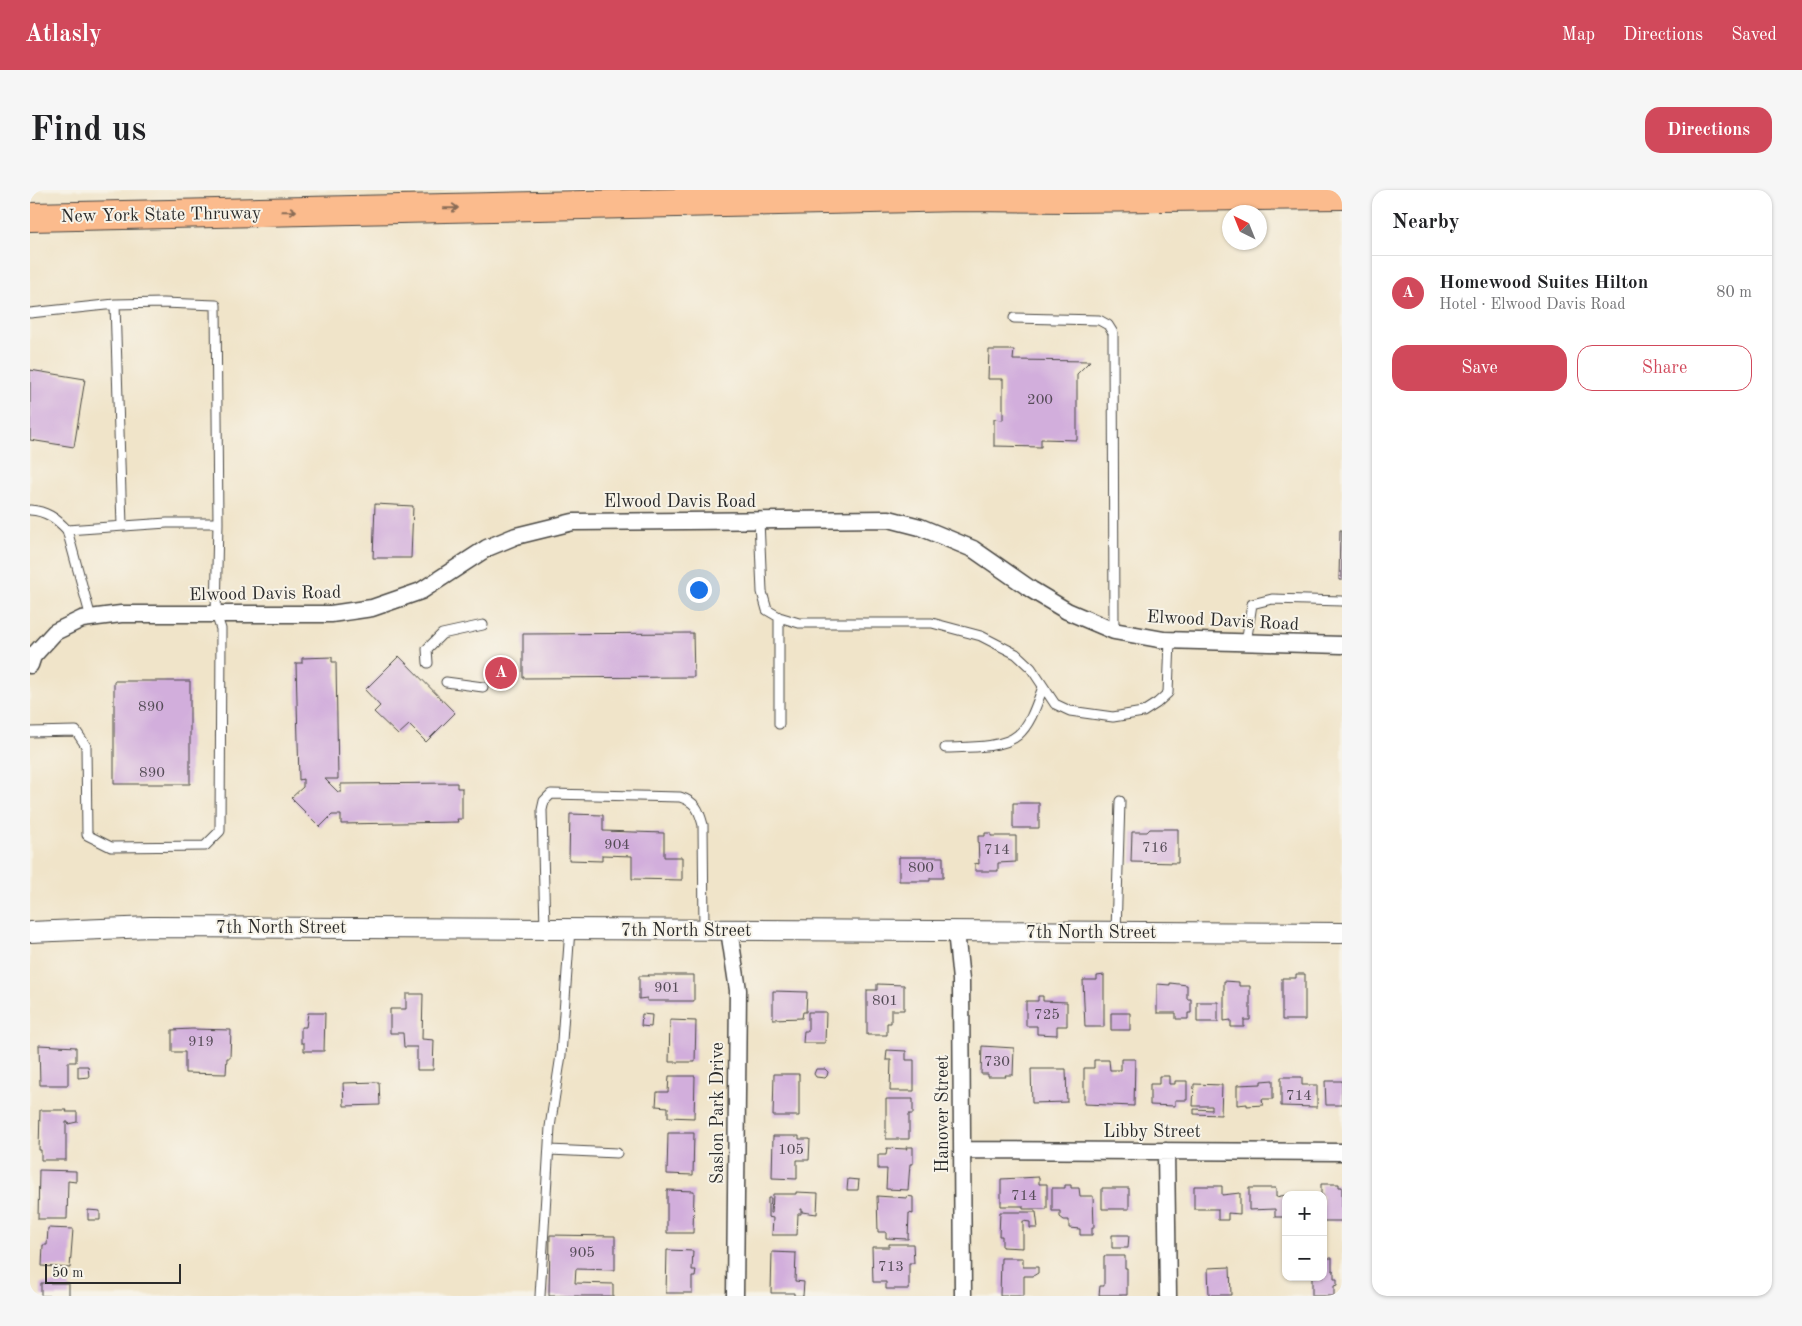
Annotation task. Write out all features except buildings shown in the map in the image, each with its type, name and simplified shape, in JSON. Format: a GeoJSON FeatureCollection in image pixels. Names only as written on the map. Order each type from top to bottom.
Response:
{"type":"FeatureCollection","features":[{"type":"Feature","properties":{"kind":"highway","name":"New York State Thruway"},"geometry":{"type":"LineString","coordinates":[[30,217],[962,197],[1070,198],[1342,195]]}},
{"type":"Feature","properties":{"kind":"highway"},"geometry":{"type":"LineString","coordinates":[[30,221],[73,216]]}},
{"type":"Feature","properties":{"kind":"street","name":"Elwood Davis Road"},"geometry":{"type":"LineString","coordinates":[[30,665],[33,656],[56,632],[82,619],[121,614],[331,614],[372,608],[421,591],[487,548],[516,536],[573,522],[889,519],[920,527],[973,549],[1032,590],[1067,611],[1114,631],[1170,640],[1342,645]]}},
{"type":"Feature","properties":{"kind":"street","name":"7th North Street"},"geometry":{"type":"LineString","coordinates":[[30,932],[150,926],[1342,933]]}},
{"type":"Feature","properties":{"kind":"street","name":"Saslon Park Drive"},"geometry":{"type":"LineString","coordinates":[[729,930],[738,990],[735,1296]]}},
{"type":"Feature","properties":{"kind":"street","name":"Hanover Street"},"geometry":{"type":"LineString","coordinates":[[956,931],[961,980],[963,1296]]}},
{"type":"Feature","properties":{"kind":"street","name":"Libby Street"},"geometry":{"type":"LineString","coordinates":[[963,1150],[1342,1152]]}},
{"type":"Feature","properties":{"kind":"street"},"geometry":{"type":"LineString","coordinates":[[1166,1151],[1168,1296]]}},
{"type":"Feature","properties":{"kind":"lane"},"geometry":{"type":"LineString","coordinates":[[30,314],[115,304],[216,305],[218,523],[216,614],[221,629],[220,831],[204,846],[111,847],[86,835],[86,746],[76,732],[30,732]]}},
{"type":"Feature","properties":{"kind":"lane"},"geometry":{"type":"LineString","coordinates":[[115,304],[122,526]]}},
{"type":"Feature","properties":{"kind":"lane"},"geometry":{"type":"LineString","coordinates":[[1014,318],[1100,320],[1108,325],[1112,333],[1114,631]]}},
{"type":"Feature","properties":{"kind":"lane"},"geometry":{"type":"LineString","coordinates":[[30,510],[42,511],[57,519],[67,530],[91,618]]}},
{"type":"Feature","properties":{"kind":"lane"},"geometry":{"type":"LineString","coordinates":[[758,520],[762,592],[767,610],[779,617],[799,623],[932,623],[981,636],[1016,654],[1030,668],[1055,704],[1070,711],[1113,717],[1143,712],[1157,703],[1168,693],[1170,640]]}},
{"type":"Feature","properties":{"kind":"lane"},"geometry":{"type":"LineString","coordinates":[[67,530],[167,523],[218,523]]}},
{"type":"Feature","properties":{"kind":"lane"},"geometry":{"type":"LineString","coordinates":[[1246,643],[1252,604],[1272,599],[1342,601]]}},
{"type":"Feature","properties":{"kind":"lane"},"geometry":{"type":"LineString","coordinates":[[779,617],[779,724]]}},
{"type":"Feature","properties":{"kind":"lane"},"geometry":{"type":"LineString","coordinates":[[428,663],[427,649],[442,634],[483,625]]}},
{"type":"Feature","properties":{"kind":"lane"},"geometry":{"type":"LineString","coordinates":[[446,682],[483,687]]}},
{"type":"Feature","properties":{"kind":"lane"},"geometry":{"type":"LineString","coordinates":[[945,748],[990,745],[1010,740],[1018,735],[1028,721],[1044,688]]}},
{"type":"Feature","properties":{"kind":"lane"},"geometry":{"type":"LineString","coordinates":[[545,929],[542,810],[544,801],[551,794],[680,797],[695,805],[700,813],[703,825],[704,930]]}},
{"type":"Feature","properties":{"kind":"lane"},"geometry":{"type":"LineString","coordinates":[[1116,932],[1120,802]]}},
{"type":"Feature","properties":{"kind":"lane"},"geometry":{"type":"LineString","coordinates":[[540,1296],[550,1127],[561,1055],[570,929]]}},
{"type":"Feature","properties":{"kind":"lane"},"geometry":{"type":"LineString","coordinates":[[549,1150],[617,1153]]}},
{"type":"Feature","properties":{"kind":"place","name":"Homewood Suites Hilton"},"geometry":{"type":"Point","coordinates":[501,673]}}]}
